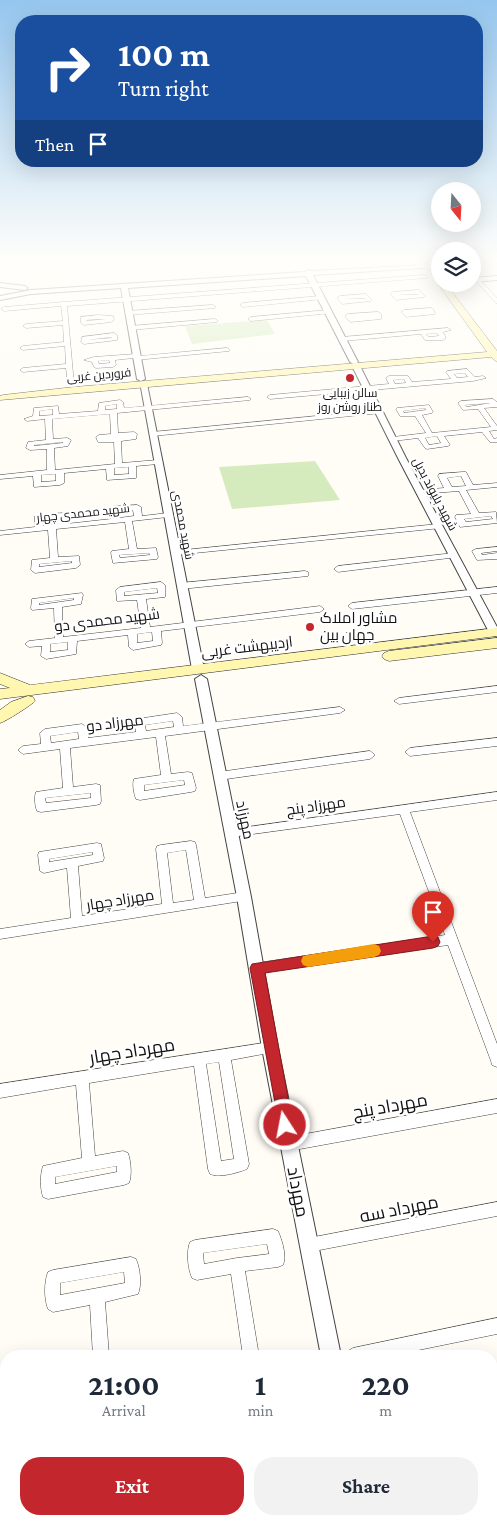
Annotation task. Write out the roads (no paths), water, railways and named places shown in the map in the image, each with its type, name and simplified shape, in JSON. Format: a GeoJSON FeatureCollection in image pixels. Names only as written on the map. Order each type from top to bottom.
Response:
{"type":"FeatureCollection","features":[{"type":"Feature","properties":{"kind":"main road"},"geometry":{"type":"LineString","coordinates":[[476,329],[495,353]]}},
{"type":"Feature","properties":{"kind":"main road"},"geometry":{"type":"LineString","coordinates":[[461,354],[476,345],[480,335]]}},
{"type":"Feature","properties":{"kind":"main road","name":"فروردین غربی"},"geometry":{"type":"LineString","coordinates":[[1,394],[461,354],[495,353]]}},
{"type":"Feature","properties":{"kind":"main road"},"geometry":{"type":"LineString","coordinates":[[461,354],[497,365]]}},
{"type":"Feature","properties":{"kind":"main road","name":"فروردین غربی"},"geometry":{"type":"LineString","coordinates":[[1,394],[71,386],[142,382]]}},
{"type":"Feature","properties":{"kind":"main road","name":"اردیبهشت غربی"},"geometry":{"type":"LineString","coordinates":[[0,704],[29,696],[496,636]]}},
{"type":"Feature","properties":{"kind":"main road"},"geometry":{"type":"LineString","coordinates":[[0,678],[29,696],[0,718]]}},
{"type":"Feature","properties":{"kind":"main road","name":"اردیبهشت غربی"},"geometry":{"type":"LineString","coordinates":[[0,694],[29,696]]}},
{"type":"Feature","properties":{"kind":"street"},"geometry":{"type":"LineString","coordinates":[[67,329],[71,386]]}},
{"type":"Feature","properties":{"kind":"street","name":"شهید محمدی"},"geometry":{"type":"LineString","coordinates":[[131,329],[199,674]]}},
{"type":"Feature","properties":{"kind":"street","name":"شهید بلیوند بدیل"},"geometry":{"type":"LineString","coordinates":[[338,329],[420,492],[496,636]]}},
{"type":"Feature","properties":{"kind":"street"},"geometry":{"type":"LineString","coordinates":[[370,329],[374,336]]}},
{"type":"Feature","properties":{"kind":"street"},"geometry":{"type":"LineString","coordinates":[[422,332],[427,339],[443,338],[436,329]]}},
{"type":"Feature","properties":{"kind":"street"},"geometry":{"type":"LineString","coordinates":[[439,331],[448,330]]}},
{"type":"Feature","properties":{"kind":"street"},"geometry":{"type":"LineString","coordinates":[[343,339],[422,332]]}},
{"type":"Feature","properties":{"kind":"street"},"geometry":{"type":"LineString","coordinates":[[366,337],[370,343],[387,342],[383,336]]}},
{"type":"Feature","properties":{"kind":"street"},"geometry":{"type":"LineString","coordinates":[[94,359],[96,366],[113,365],[100,340]]}},
{"type":"Feature","properties":{"kind":"street"},"geometry":{"type":"LineString","coordinates":[[23,348],[68,344]]}},
{"type":"Feature","properties":{"kind":"street"},"geometry":{"type":"LineString","coordinates":[[87,360],[227,350]]}},
{"type":"Feature","properties":{"kind":"street"},"geometry":{"type":"LineString","coordinates":[[23,370],[70,366]]}},
{"type":"Feature","properties":{"kind":"street"},"geometry":{"type":"LineString","coordinates":[[270,396],[483,378]]}},
{"type":"Feature","properties":{"kind":"street"},"geometry":{"type":"LineString","coordinates":[[27,419],[248,399]]}},
{"type":"Feature","properties":{"kind":"street"},"geometry":{"type":"LineString","coordinates":[[102,412],[101,404],[120,402],[122,410]]}},
{"type":"Feature","properties":{"kind":"street"},"geometry":{"type":"LineString","coordinates":[[36,418],[36,409],[56,407],[52,417],[50,444],[52,472]]}},
{"type":"Feature","properties":{"kind":"street"},"geometry":{"type":"LineString","coordinates":[[393,439],[496,428],[480,407]]}},
{"type":"Feature","properties":{"kind":"street"},"geometry":{"type":"LineString","coordinates":[[113,411],[119,465]]}},
{"type":"Feature","properties":{"kind":"street"},"geometry":{"type":"LineString","coordinates":[[153,434],[379,412]]}},
{"type":"Feature","properties":{"kind":"street"},"geometry":{"type":"LineString","coordinates":[[417,413],[430,435]]}},
{"type":"Feature","properties":{"kind":"street"},"geometry":{"type":"LineString","coordinates":[[484,430],[492,441],[497,440]]}},
{"type":"Feature","properties":{"kind":"street"},"geometry":{"type":"LineString","coordinates":[[420,436],[427,447],[446,445],[440,434]]}},
{"type":"Feature","properties":{"kind":"street"},"geometry":{"type":"LineString","coordinates":[[0,477],[158,462]]}},
{"type":"Feature","properties":{"kind":"street"},"geometry":{"type":"LineString","coordinates":[[110,466],[110,478],[133,476],[132,464]]}},
{"type":"Feature","properties":{"kind":"street"},"geometry":{"type":"LineString","coordinates":[[36,473],[37,485],[60,483],[60,471]]}},
{"type":"Feature","properties":{"kind":"street"},"geometry":{"type":"LineString","coordinates":[[449,489],[442,476],[463,474],[470,487]]}},
{"type":"Feature","properties":{"kind":"street"},"geometry":{"type":"LineString","coordinates":[[420,492],[497,485]]}},
{"type":"Feature","properties":{"kind":"street"},"geometry":{"type":"LineString","coordinates":[[461,488],[476,515]]}},
{"type":"Feature","properties":{"kind":"street"},"geometry":{"type":"LineString","coordinates":[[115,521],[114,509],[137,507],[138,518]]}},
{"type":"Feature","properties":{"kind":"street"},"geometry":{"type":"LineString","coordinates":[[493,514],[497,520],[463,525],[459,517],[476,515],[493,514]]}},
{"type":"Feature","properties":{"kind":"street"},"geometry":{"type":"LineString","coordinates":[[39,529],[39,516],[62,515],[62,526]]}},
{"type":"Feature","properties":{"kind":"street","name":"شهید محمدی چهار"},"geometry":{"type":"LineString","coordinates":[[0,533],[168,515]]}},
{"type":"Feature","properties":{"kind":"street"},"geometry":{"type":"LineString","coordinates":[[128,519],[133,552]]}},
{"type":"Feature","properties":{"kind":"street"},"geometry":{"type":"LineString","coordinates":[[175,553],[438,526]]}},
{"type":"Feature","properties":{"kind":"street"},"geometry":{"type":"LineString","coordinates":[[52,528],[54,560]]}},
{"type":"Feature","properties":{"kind":"street"},"geometry":{"type":"LineString","coordinates":[[497,549],[476,551],[480,558],[497,556]]}},
{"type":"Feature","properties":{"kind":"street"},"geometry":{"type":"LineString","coordinates":[[338,569],[454,555]]}},
{"type":"Feature","properties":{"kind":"street"},"geometry":{"type":"LineString","coordinates":[[181,586],[305,574]]}},
{"type":"Feature","properties":{"kind":"street"},"geometry":{"type":"LineString","coordinates":[[352,606],[497,590]]}},
{"type":"Feature","properties":{"kind":"street"},"geometry":{"type":"LineString","coordinates":[[142,597],[146,629]]}},
{"type":"Feature","properties":{"kind":"street"},"geometry":{"type":"LineString","coordinates":[[58,606],[59,640]]}},
{"type":"Feature","properties":{"kind":"street","name":"شهید محمدی دو"},"geometry":{"type":"LineString","coordinates":[[29,644],[320,609]]}},
{"type":"Feature","properties":{"kind":"street"},"geometry":{"type":"LineString","coordinates":[[132,631],[133,646],[158,644],[156,628]]}},
{"type":"Feature","properties":{"kind":"street"},"geometry":{"type":"LineString","coordinates":[[46,642],[46,656],[73,652],[72,638]]}},
{"type":"Feature","properties":{"kind":"street","name":"مهرزاد"},"geometry":{"type":"LineString","coordinates":[[199,674],[211,726],[257,968]]}},
{"type":"Feature","properties":{"kind":"street"},"geometry":{"type":"LineString","coordinates":[[399,701],[497,689]]}},
{"type":"Feature","properties":{"kind":"street","name":"مهرزاد دو"},"geometry":{"type":"LineString","coordinates":[[23,750],[340,710]]}},
{"type":"Feature","properties":{"kind":"street"},"geometry":{"type":"LineString","coordinates":[[141,735],[140,722],[177,717],[179,731]]}},
{"type":"Feature","properties":{"kind":"street"},"geometry":{"type":"LineString","coordinates":[[46,747],[45,733],[82,728],[84,742]]}},
{"type":"Feature","properties":{"kind":"street"},"geometry":{"type":"LineString","coordinates":[[160,733],[166,778]]}},
{"type":"Feature","properties":{"kind":"street"},"geometry":{"type":"LineString","coordinates":[[410,752],[497,742]]}},
{"type":"Feature","properties":{"kind":"street"},"geometry":{"type":"LineString","coordinates":[[65,745],[68,791]]}},
{"type":"Feature","properties":{"kind":"street"},"geometry":{"type":"LineString","coordinates":[[219,776],[370,755]]}},
{"type":"Feature","properties":{"kind":"street"},"geometry":{"type":"LineString","coordinates":[[188,776],[191,788],[140,796],[138,782],[166,778],[188,776]]}},
{"type":"Feature","properties":{"kind":"street"},"geometry":{"type":"LineString","coordinates":[[96,788],[96,801],[40,808],[40,795],[68,791],[96,788]]}},
{"type":"Feature","properties":{"kind":"street","name":"مهرزاد پنج"},"geometry":{"type":"LineString","coordinates":[[231,833],[497,796]]}},
{"type":"Feature","properties":{"kind":"street"},"geometry":{"type":"LineString","coordinates":[[404,809],[497,1061]]}},
{"type":"Feature","properties":{"kind":"street"},"geometry":{"type":"LineString","coordinates":[[168,908],[161,849],[191,845],[200,903]]}},
{"type":"Feature","properties":{"kind":"street"},"geometry":{"type":"LineString","coordinates":[[72,863],[77,922]]}},
{"type":"Feature","properties":{"kind":"street","name":"مهرزاد چهار"},"geometry":{"type":"LineString","coordinates":[[0,934],[244,897]]}},
{"type":"Feature","properties":{"kind":"street"},"geometry":{"type":"LineString","coordinates":[[257,968],[452,939]]}},
{"type":"Feature","properties":{"kind":"street","name":"مهرداد"},"geometry":{"type":"LineString","coordinates":[[257,968],[270,1048],[330,1350]]}},
{"type":"Feature","properties":{"kind":"street","name":"مهرداد چهار"},"geometry":{"type":"LineString","coordinates":[[0,1091],[270,1048]]}},
{"type":"Feature","properties":{"kind":"street"},"geometry":{"type":"LineString","coordinates":[[199,1059],[215,1169],[242,1164],[224,1056]]}},
{"type":"Feature","properties":{"kind":"street"},"geometry":{"type":"LineString","coordinates":[[82,1078],[88,1164]]}},
{"type":"Feature","properties":{"kind":"street","name":"مهرداد پنج"},"geometry":{"type":"LineString","coordinates":[[289,1144],[497,1106]]}},
{"type":"Feature","properties":{"kind":"street"},"geometry":{"type":"LineString","coordinates":[[123,1158],[124,1178],[48,1192],[48,1171],[88,1164],[123,1158]]}},
{"type":"Feature","properties":{"kind":"street","name":"مهرداد سه"},"geometry":{"type":"LineString","coordinates":[[309,1246],[497,1209]]}},
{"type":"Feature","properties":{"kind":"street"},"geometry":{"type":"LineString","coordinates":[[273,1236],[278,1260],[237,1265],[197,1273],[195,1246],[273,1236]]}},
{"type":"Feature","properties":{"kind":"street"},"geometry":{"type":"LineString","coordinates":[[130,1264],[133,1289],[96,1295],[54,1304],[53,1277],[130,1264]]}},
{"type":"Feature","properties":{"kind":"street"},"geometry":{"type":"LineString","coordinates":[[237,1265],[250,1350]]}},
{"type":"Feature","properties":{"kind":"street"},"geometry":{"type":"LineString","coordinates":[[96,1295],[101,1350]]}},
{"type":"Feature","properties":{"kind":"street"},"geometry":{"type":"LineString","coordinates":[[382,1350],[497,1326]]}},
{"type":"Feature","properties":{"kind":"place","name":"سالن زیبایی طناز روشن روز"},"geometry":{"type":"Point","coordinates":[350,378]}},
{"type":"Feature","properties":{"kind":"place","name":"مشاور املاک جهان بین"},"geometry":{"type":"Point","coordinates":[310,627]}}]}
